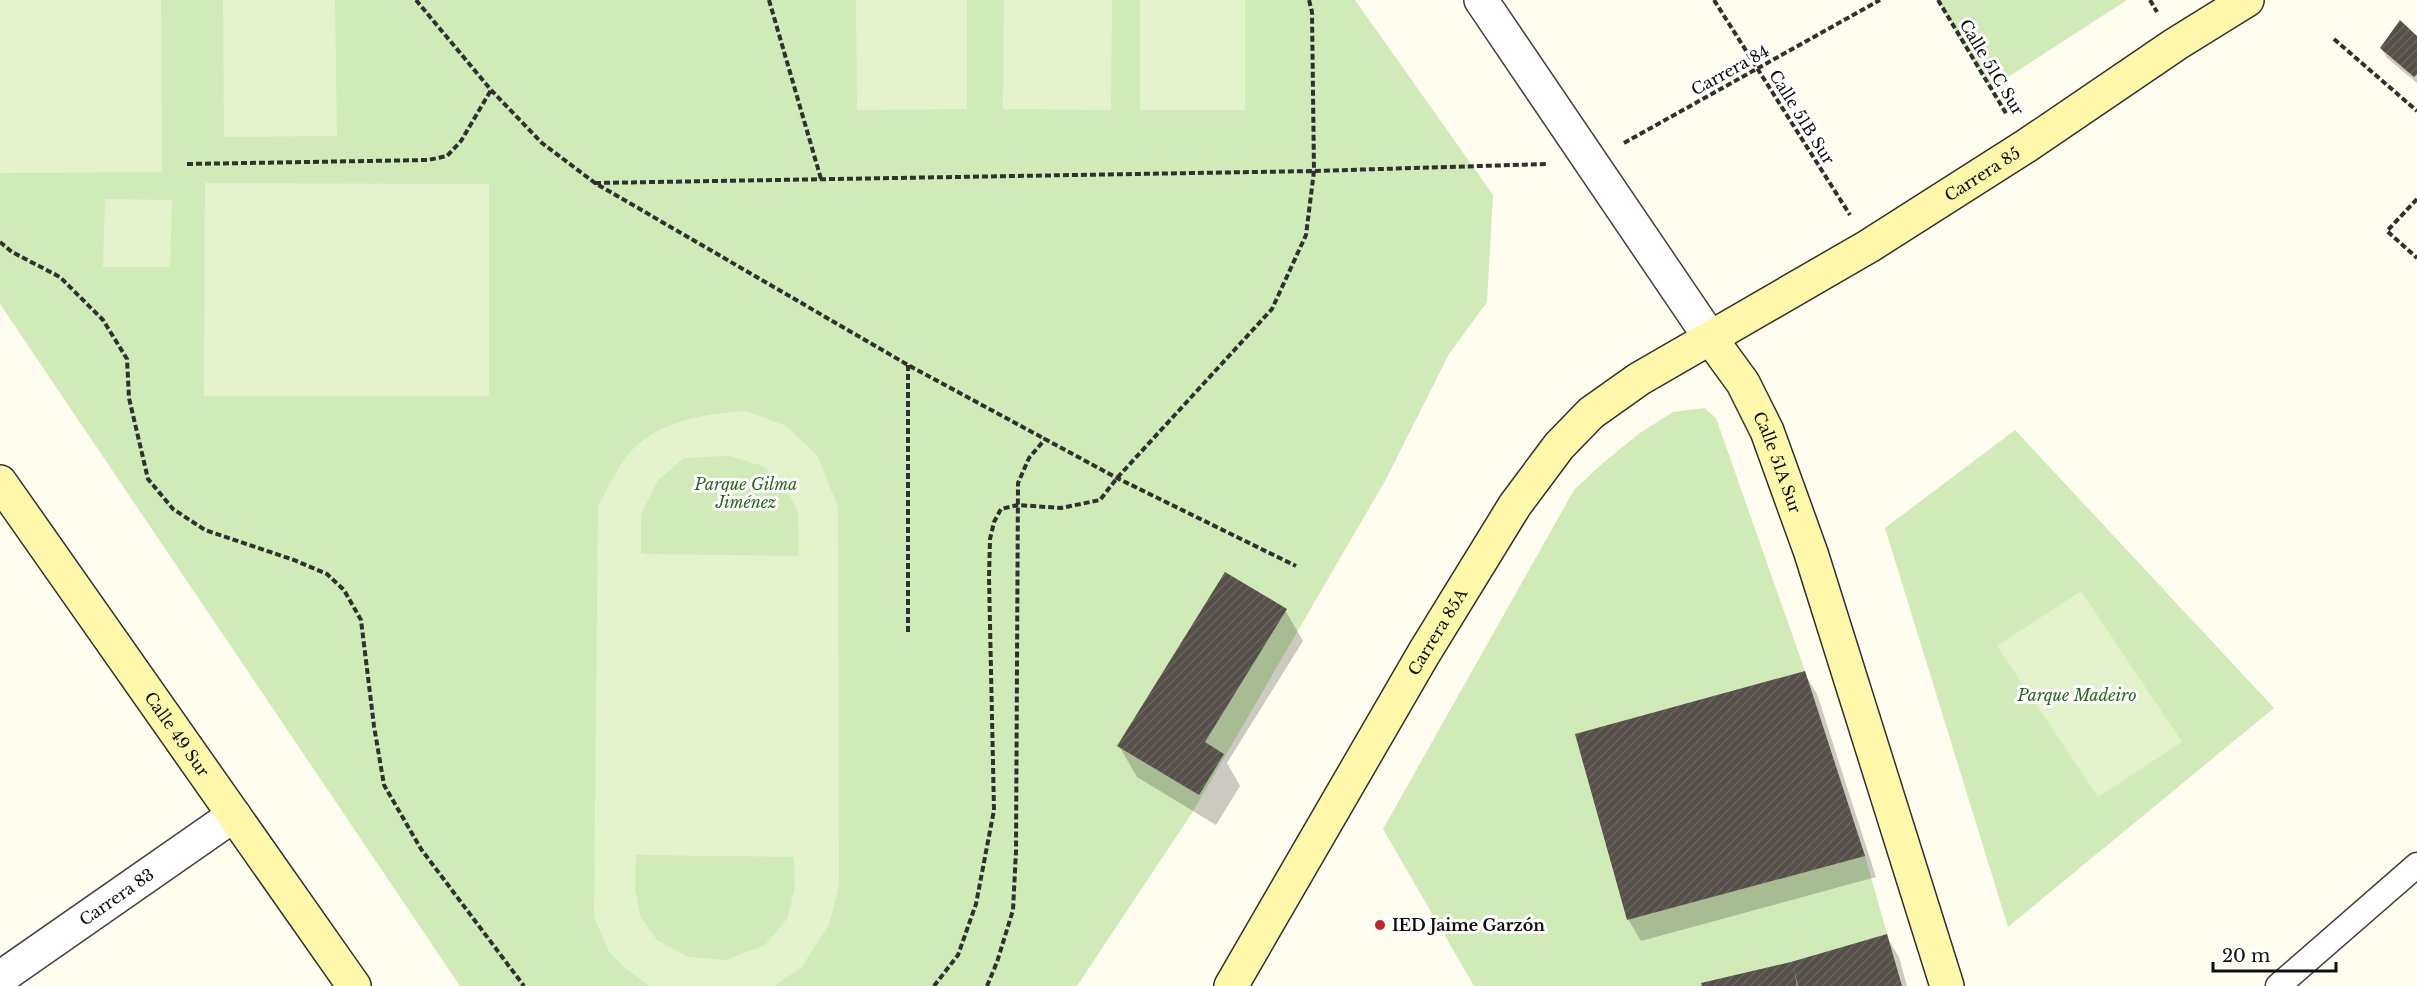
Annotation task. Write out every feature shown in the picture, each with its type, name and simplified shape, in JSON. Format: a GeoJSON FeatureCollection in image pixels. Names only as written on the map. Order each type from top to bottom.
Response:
{"type":"FeatureCollection","features":[{"type":"Feature","properties":{"kind":"street","name":"Calle 51A Sur"},"geometry":{"type":"LineString","coordinates":[[1481,0],[1743,384],[1767,431],[1811,553],[1947,986]]}},
{"type":"Feature","properties":{"kind":"street","name":"Carrera 85"},"geometry":{"type":"LineString","coordinates":[[1711,339],[1869,246],[2026,146],[2176,44],[2247,0]]}},
{"type":"Feature","properties":{"kind":"street","name":"Carrera 85A"},"geometry":{"type":"LineString","coordinates":[[1231,986],[1436,634],[1515,505],[1552,454],[1591,413],[1639,379],[1711,339]]}},
{"type":"Feature","properties":{"kind":"street","name":"Calle 49 Sur"},"geometry":{"type":"LineString","coordinates":[[0,482],[354,986]]}},
{"type":"Feature","properties":{"kind":"street","name":"Carrera 83"},"geometry":{"type":"LineString","coordinates":[[0,978],[234,815]]}},
{"type":"Feature","properties":{"kind":"lane"},"geometry":{"type":"LineString","coordinates":[[2278,986],[2417,865]]}},
{"type":"Feature","properties":{"kind":"path"},"geometry":{"type":"LineString","coordinates":[[416,0],[491,90],[542,143],[595,183],[908,365],[1117,478],[1296,566]]}},
{"type":"Feature","properties":{"kind":"path"},"geometry":{"type":"LineString","coordinates":[[769,0],[821,179]]}},
{"type":"Feature","properties":{"kind":"path"},"geometry":{"type":"LineString","coordinates":[[934,986],[958,955],[976,904],[994,810],[989,578],[990,539],[994,522],[1001,509],[1018,504],[1061,508],[1100,500],[1117,478],[1272,309],[1306,235],[1314,171],[1312,12],[1309,0]]}},
{"type":"Feature","properties":{"kind":"path","name":"Calle 51B Sur"},"geometry":{"type":"LineString","coordinates":[[1714,0],[1869,246]]}},
{"type":"Feature","properties":{"kind":"path","name":"Carrera 84"},"geometry":{"type":"LineString","coordinates":[[1591,161],[1880,0]]}},
{"type":"Feature","properties":{"kind":"path","name":"Calle 51C Sur"},"geometry":{"type":"LineString","coordinates":[[1938,0],[2026,146]]}},
{"type":"Feature","properties":{"kind":"path"},"geometry":{"type":"LineString","coordinates":[[2334,39],[2417,111]]}},
{"type":"Feature","properties":{"kind":"path"},"geometry":{"type":"LineString","coordinates":[[187,164],[428,160],[447,156],[461,141],[491,90]]}},
{"type":"Feature","properties":{"kind":"path"},"geometry":{"type":"LineString","coordinates":[[595,183],[1314,171],[1591,161]]}},
{"type":"Feature","properties":{"kind":"path"},"geometry":{"type":"LineString","coordinates":[[2417,199],[2387,231],[2417,258]]}},
{"type":"Feature","properties":{"kind":"path"},"geometry":{"type":"LineString","coordinates":[[0,242],[12,252],[60,277],[104,320],[127,359],[129,398],[148,479],[173,509],[205,530],[294,560],[327,574],[344,590],[361,620],[384,785],[421,849],[524,986]]}},
{"type":"Feature","properties":{"kind":"path"},"geometry":{"type":"LineString","coordinates":[[908,365],[908,634]]}},
{"type":"Feature","properties":{"kind":"path"},"geometry":{"type":"LineString","coordinates":[[987,986],[1013,910],[1016,851],[1018,483],[1029,458],[1046,438]]}},
{"type":"Feature","properties":{"kind":"green space","name":"Parque Gilma Jiménez"},"geometry":{"type":"Polygon","coordinates":[[[0,0],[1355,0],[1493,195],[1487,302],[1449,354],[1385,481],[1192,813],[1077,986],[460,986],[0,304],[0,0]]]}},
{"type":"Feature","properties":{"kind":"green space"},"geometry":{"type":"Polygon","coordinates":[[[0,0],[161,0],[162,172],[0,173],[0,0]]]}},
{"type":"Feature","properties":{"kind":"green space"},"geometry":{"type":"Polygon","coordinates":[[[223,0],[335,0],[337,136],[224,137],[223,0]]]}},
{"type":"Feature","properties":{"kind":"green space"},"geometry":{"type":"Polygon","coordinates":[[[856,0],[967,0],[967,109],[857,110],[856,0]]]}},
{"type":"Feature","properties":{"kind":"green space"},"geometry":{"type":"Polygon","coordinates":[[[1004,0],[1112,0],[1111,110],[1003,109],[1004,0]]]}},
{"type":"Feature","properties":{"kind":"green space"},"geometry":{"type":"Polygon","coordinates":[[[1140,0],[1245,0],[1245,110],[1140,110],[1140,0]]]}},
{"type":"Feature","properties":{"kind":"green space"},"geometry":{"type":"Polygon","coordinates":[[[1937,0],[2127,0],[1991,88],[1937,0]]]}},
{"type":"Feature","properties":{"kind":"green space"},"geometry":{"type":"Polygon","coordinates":[[[205,183],[489,184],[489,396],[204,396],[205,183]]]}},
{"type":"Feature","properties":{"kind":"green space"},"geometry":{"type":"Polygon","coordinates":[[[105,199],[172,200],[170,267],[103,267],[105,199]]]}},
{"type":"Feature","properties":{"kind":"green space"},"geometry":{"type":"Polygon","coordinates":[[[1704,408],[1716,418],[1805,671],[1865,856],[1902,986],[1474,986],[1383,829],[1574,490],[1640,433],[1673,412],[1704,408]]]}},
{"type":"Feature","properties":{"kind":"green space"},"geometry":{"type":"Polygon","coordinates":[[[746,411],[786,426],[817,455],[838,507],[839,885],[829,925],[801,968],[774,986],[649,986],[625,968],[608,950],[594,917],[598,507],[620,466],[644,439],[659,430],[693,418],[746,411]],[[729,456],[684,458],[658,480],[641,515],[641,554],[799,556],[798,513],[785,485],[763,466],[729,456]],[[636,855],[635,889],[640,916],[657,940],[688,957],[726,960],[765,945],[787,919],[795,888],[794,857],[636,855]]]}},
{"type":"Feature","properties":{"kind":"green space","name":"Parque Madeiro"},"geometry":{"type":"Polygon","coordinates":[[[2015,430],[2274,708],[2008,927],[1885,528],[2015,430]]]}},
{"type":"Feature","properties":{"kind":"green space"},"geometry":{"type":"Polygon","coordinates":[[[2081,591],[2182,742],[2098,797],[1997,646],[2081,591]]]}},
{"type":"Feature","properties":{"kind":"building"},"geometry":{"type":"Polygon","coordinates":[[[2400,20],[2417,36],[2417,74],[2414,77],[2380,48],[2400,20]]]}},
{"type":"Feature","properties":{"kind":"building"},"geometry":{"type":"Polygon","coordinates":[[[1225,572],[1287,609],[1205,742],[1224,754],[1199,795],[1117,746],[1225,572]]]}},
{"type":"Feature","properties":{"kind":"building"},"geometry":{"type":"Polygon","coordinates":[[[1805,671],[1865,856],[1627,920],[1575,734],[1805,671]]]}},
{"type":"Feature","properties":{"kind":"building"},"geometry":{"type":"Polygon","coordinates":[[[1887,934],[1902,986],[1798,986],[1794,969],[1797,986],[1702,986],[1701,983],[1791,962],[1887,934]]]}},
{"type":"Feature","properties":{"kind":"place","name":"IED Jaime Garzón"},"geometry":{"type":"Point","coordinates":[1380,925]}}]}
